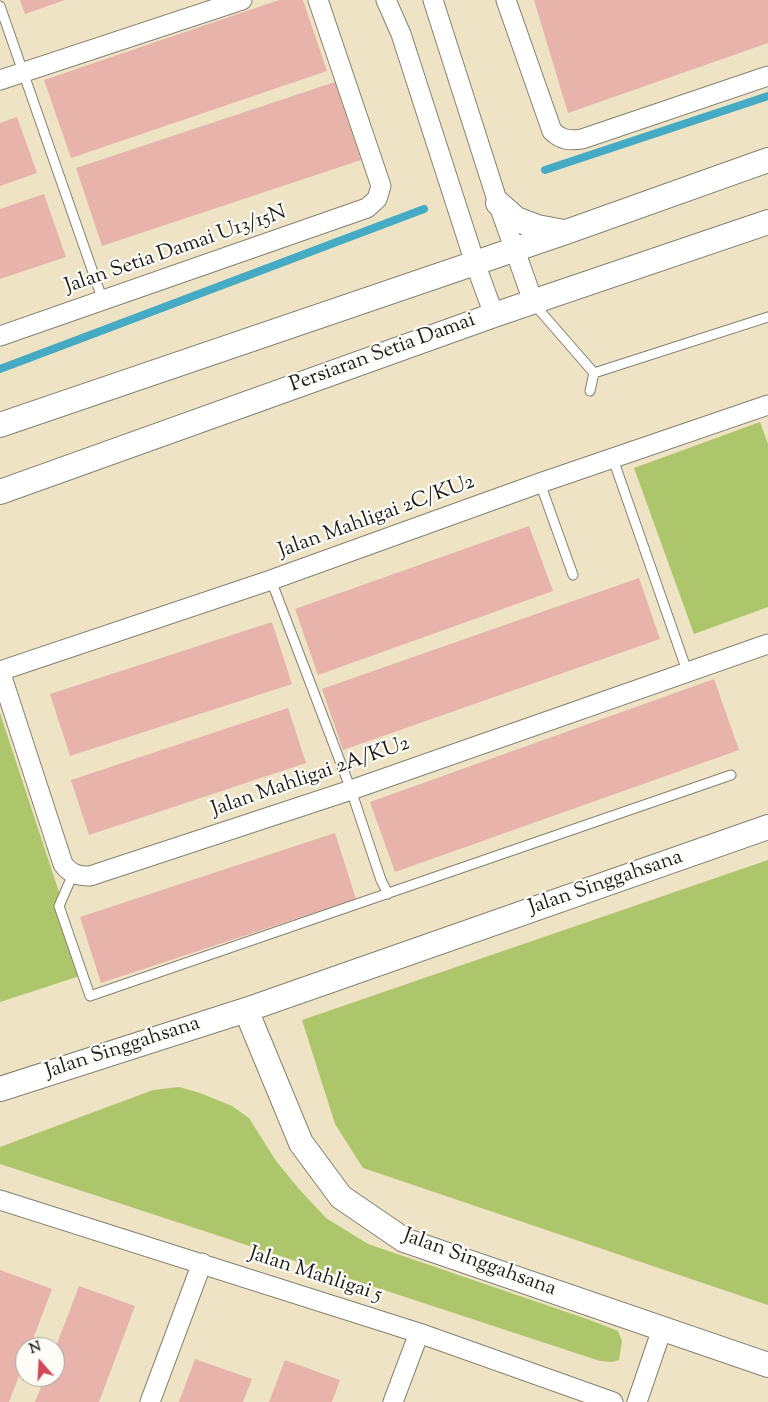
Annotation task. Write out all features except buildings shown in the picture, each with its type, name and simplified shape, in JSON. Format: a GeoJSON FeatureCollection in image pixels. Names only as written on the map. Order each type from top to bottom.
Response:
{"type":"FeatureCollection","features":[{"type":"Feature","properties":{"kind":"street"},"geometry":{"type":"LineString","coordinates":[[0,80],[242,0]]}},
{"type":"Feature","properties":{"kind":"street","name":"Jalan Setia Damai U13/15N"},"geometry":{"type":"LineString","coordinates":[[0,336],[367,208],[377,199],[381,186],[318,0]]}},
{"type":"Feature","properties":{"kind":"street"},"geometry":{"type":"LineString","coordinates":[[386,0],[401,34],[475,263],[494,315]]}},
{"type":"Feature","properties":{"kind":"street"},"geometry":{"type":"LineString","coordinates":[[434,0],[513,249],[533,301]]}},
{"type":"Feature","properties":{"kind":"street"},"geometry":{"type":"LineString","coordinates":[[506,0],[552,130],[557,136],[564,139],[582,139],[768,76]]}},
{"type":"Feature","properties":{"kind":"street"},"geometry":{"type":"LineString","coordinates":[[0,425],[566,232],[768,160]]}},
{"type":"Feature","properties":{"kind":"street"},"geometry":{"type":"LineString","coordinates":[[498,203],[516,219],[537,227],[566,232]]}},
{"type":"Feature","properties":{"kind":"street","name":"Persiaran Setia Damai"},"geometry":{"type":"LineString","coordinates":[[0,492],[533,301],[768,222]]}},
{"type":"Feature","properties":{"kind":"street","name":"Jalan Mahligai 2C/KU2"},"geometry":{"type":"LineString","coordinates":[[0,671],[271,580],[540,483],[768,405]]}},
{"type":"Feature","properties":{"kind":"street","name":"Jalan Mahligai 2A/KU2"},"geometry":{"type":"LineString","coordinates":[[73,874],[90,876],[351,790],[687,671],[768,645]]}},
{"type":"Feature","properties":{"kind":"street"},"geometry":{"type":"LineString","coordinates":[[0,671],[63,864],[73,874]]}},
{"type":"Feature","properties":{"kind":"street","name":"Jalan Singgahsana"},"geometry":{"type":"LineString","coordinates":[[0,1089],[246,1010],[768,827]]}},
{"type":"Feature","properties":{"kind":"street","name":"Jalan Singgahsana"},"geometry":{"type":"LineString","coordinates":[[246,1010],[301,1143],[340,1197],[404,1240],[768,1365]]}},
{"type":"Feature","properties":{"kind":"street","name":"Jalan Mahligai 5"},"geometry":{"type":"LineString","coordinates":[[0,1200],[420,1333],[614,1402]]}},
{"type":"Feature","properties":{"kind":"street"},"geometry":{"type":"LineString","coordinates":[[150,1402],[202,1263]]}},
{"type":"Feature","properties":{"kind":"street"},"geometry":{"type":"LineString","coordinates":[[637,1402],[662,1329]]}},
{"type":"Feature","properties":{"kind":"street"},"geometry":{"type":"LineString","coordinates":[[393,1402],[420,1333]]}},
{"type":"Feature","properties":{"kind":"lane"},"geometry":{"type":"LineString","coordinates":[[0,6],[102,301]]}},
{"type":"Feature","properties":{"kind":"lane"},"geometry":{"type":"LineString","coordinates":[[533,301],[594,373]]}},
{"type":"Feature","properties":{"kind":"lane"},"geometry":{"type":"LineString","coordinates":[[594,373],[768,317]]}},
{"type":"Feature","properties":{"kind":"lane"},"geometry":{"type":"LineString","coordinates":[[590,391],[594,373]]}},
{"type":"Feature","properties":{"kind":"lane"},"geometry":{"type":"LineString","coordinates":[[613,459],[687,671]]}},
{"type":"Feature","properties":{"kind":"lane"},"geometry":{"type":"LineString","coordinates":[[540,483],[573,575]]}},
{"type":"Feature","properties":{"kind":"lane"},"geometry":{"type":"LineString","coordinates":[[271,580],[351,790],[381,880],[388,894]]}},
{"type":"Feature","properties":{"kind":"lane"},"geometry":{"type":"LineString","coordinates":[[73,874],[59,906],[90,996],[731,775]]}},
{"type":"Feature","properties":{"kind":"green space"},"geometry":{"type":"Polygon","coordinates":[[[760,422],[768,444],[768,607],[694,634],[634,468],[760,422]]]}},
{"type":"Feature","properties":{"kind":"green space"},"geometry":{"type":"Polygon","coordinates":[[[0,713],[86,974],[0,1002],[0,713]]]}},
{"type":"Feature","properties":{"kind":"green space"},"geometry":{"type":"Polygon","coordinates":[[[768,860],[768,1305],[363,1168],[335,1124],[302,1020],[768,860]]]}},
{"type":"Feature","properties":{"kind":"green space"},"geometry":{"type":"Polygon","coordinates":[[[179,1087],[232,1106],[249,1118],[276,1161],[326,1218],[368,1244],[618,1331],[622,1341],[619,1360],[612,1362],[600,1361],[0,1164],[0,1147],[153,1090],[179,1087]]]}},
{"type":"Feature","properties":{"kind":"waterway"},"geometry":{"type":"LineString","coordinates":[[545,170],[768,96]]}},
{"type":"Feature","properties":{"kind":"waterway"},"geometry":{"type":"LineString","coordinates":[[0,369],[424,209]]}}]}
